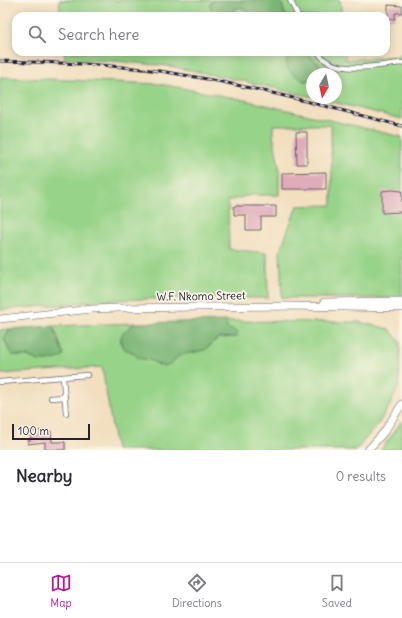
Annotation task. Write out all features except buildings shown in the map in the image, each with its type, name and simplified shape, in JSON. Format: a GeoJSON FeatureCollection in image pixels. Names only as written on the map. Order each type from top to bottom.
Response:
{"type":"FeatureCollection","features":[{"type":"Feature","properties":{"kind":"main road","name":"W.F. Nkomo Street"},"geometry":{"type":"LineString","coordinates":[[0,315],[66,308],[110,306],[402,301]]}},
{"type":"Feature","properties":{"kind":"main road","name":"W.F. Nkomo Street"},"geometry":{"type":"LineString","coordinates":[[0,319],[92,309],[120,308],[287,306],[402,308]]}},
{"type":"Feature","properties":{"kind":"main road"},"geometry":{"type":"LineString","coordinates":[[393,308],[402,312]]}},
{"type":"Feature","properties":{"kind":"main road"},"geometry":{"type":"LineString","coordinates":[[368,450],[384,432],[402,404]]}},
{"type":"Feature","properties":{"kind":"street"},"geometry":{"type":"LineString","coordinates":[[290,0],[296,12]]}},
{"type":"Feature","properties":{"kind":"street"},"geometry":{"type":"LineString","coordinates":[[320,56],[327,62],[342,68],[402,63]]}},
{"type":"Feature","properties":{"kind":"street"},"geometry":{"type":"LineString","coordinates":[[0,382],[87,375]]}},
{"type":"Feature","properties":{"kind":"street"},"geometry":{"type":"LineString","coordinates":[[63,377],[66,413]]}},
{"type":"Feature","properties":{"kind":"street"},"geometry":{"type":"LineString","coordinates":[[51,398],[65,397]]}},
{"type":"Feature","properties":{"kind":"green space"},"geometry":{"type":"Polygon","coordinates":[[[59,0],[215,0],[210,4],[214,12],[60,12],[59,0]]]}},
{"type":"Feature","properties":{"kind":"green space"},"geometry":{"type":"Polygon","coordinates":[[[215,0],[280,0],[284,12],[249,12],[239,7],[234,12],[212,12],[210,4],[215,0]]]}},
{"type":"Feature","properties":{"kind":"green space"},"geometry":{"type":"Polygon","coordinates":[[[280,0],[340,0],[342,12],[284,12],[280,0]]]}},
{"type":"Feature","properties":{"kind":"green space"},"geometry":{"type":"Polygon","coordinates":[[[239,7],[249,12],[234,12],[239,7]]]}},
{"type":"Feature","properties":{"kind":"green space"},"geometry":{"type":"Polygon","coordinates":[[[65,56],[287,56],[304,81],[306,81],[306,96],[169,66],[115,61],[65,59],[65,56]]]}},
{"type":"Feature","properties":{"kind":"green space"},"geometry":{"type":"Polygon","coordinates":[[[288,56],[310,56],[323,68],[306,68],[306,81],[304,81],[290,71],[286,65],[288,56]]]}},
{"type":"Feature","properties":{"kind":"green space"},"geometry":{"type":"Polygon","coordinates":[[[310,56],[346,56],[346,60],[402,56],[402,119],[341,104],[342,104],[342,68],[325,68],[310,56]]]}},
{"type":"Feature","properties":{"kind":"green space"},"geometry":{"type":"Polygon","coordinates":[[[0,77],[160,84],[240,99],[402,137],[402,298],[282,298],[280,251],[297,206],[332,205],[331,125],[273,125],[273,135],[279,166],[279,195],[250,195],[228,201],[229,249],[267,253],[268,298],[174,298],[113,300],[0,310],[0,77]]]}},
{"type":"Feature","properties":{"kind":"green space"},"geometry":{"type":"Polygon","coordinates":[[[226,321],[360,322],[389,329],[400,342],[399,385],[390,405],[378,424],[356,450],[116,450],[102,367],[0,374],[0,330],[9,329],[4,338],[9,351],[17,356],[27,356],[39,361],[64,354],[53,326],[135,323],[124,332],[121,337],[121,343],[124,348],[132,352],[138,358],[150,360],[159,365],[170,364],[179,356],[205,350],[218,338],[236,337],[227,328],[226,321]]]}},
{"type":"Feature","properties":{"kind":"green space"},"geometry":{"type":"Polygon","coordinates":[[[226,321],[227,328],[237,332],[238,334],[236,337],[218,338],[205,350],[179,356],[170,364],[165,366],[159,365],[150,360],[138,358],[132,352],[124,348],[121,343],[121,337],[124,332],[135,323],[226,321]]]}},
{"type":"Feature","properties":{"kind":"green space"},"geometry":{"type":"Polygon","coordinates":[[[53,326],[64,354],[61,358],[48,361],[39,361],[27,356],[12,355],[4,338],[9,329],[53,326]]]}},
{"type":"Feature","properties":{"kind":"green space"},"geometry":{"type":"Polygon","coordinates":[[[402,421],[402,450],[381,450],[402,421]]]}},
{"type":"Feature","properties":{"kind":"railway"},"geometry":{"type":"LineString","coordinates":[[0,61],[111,66],[178,74],[262,91],[402,126]]}}]}
